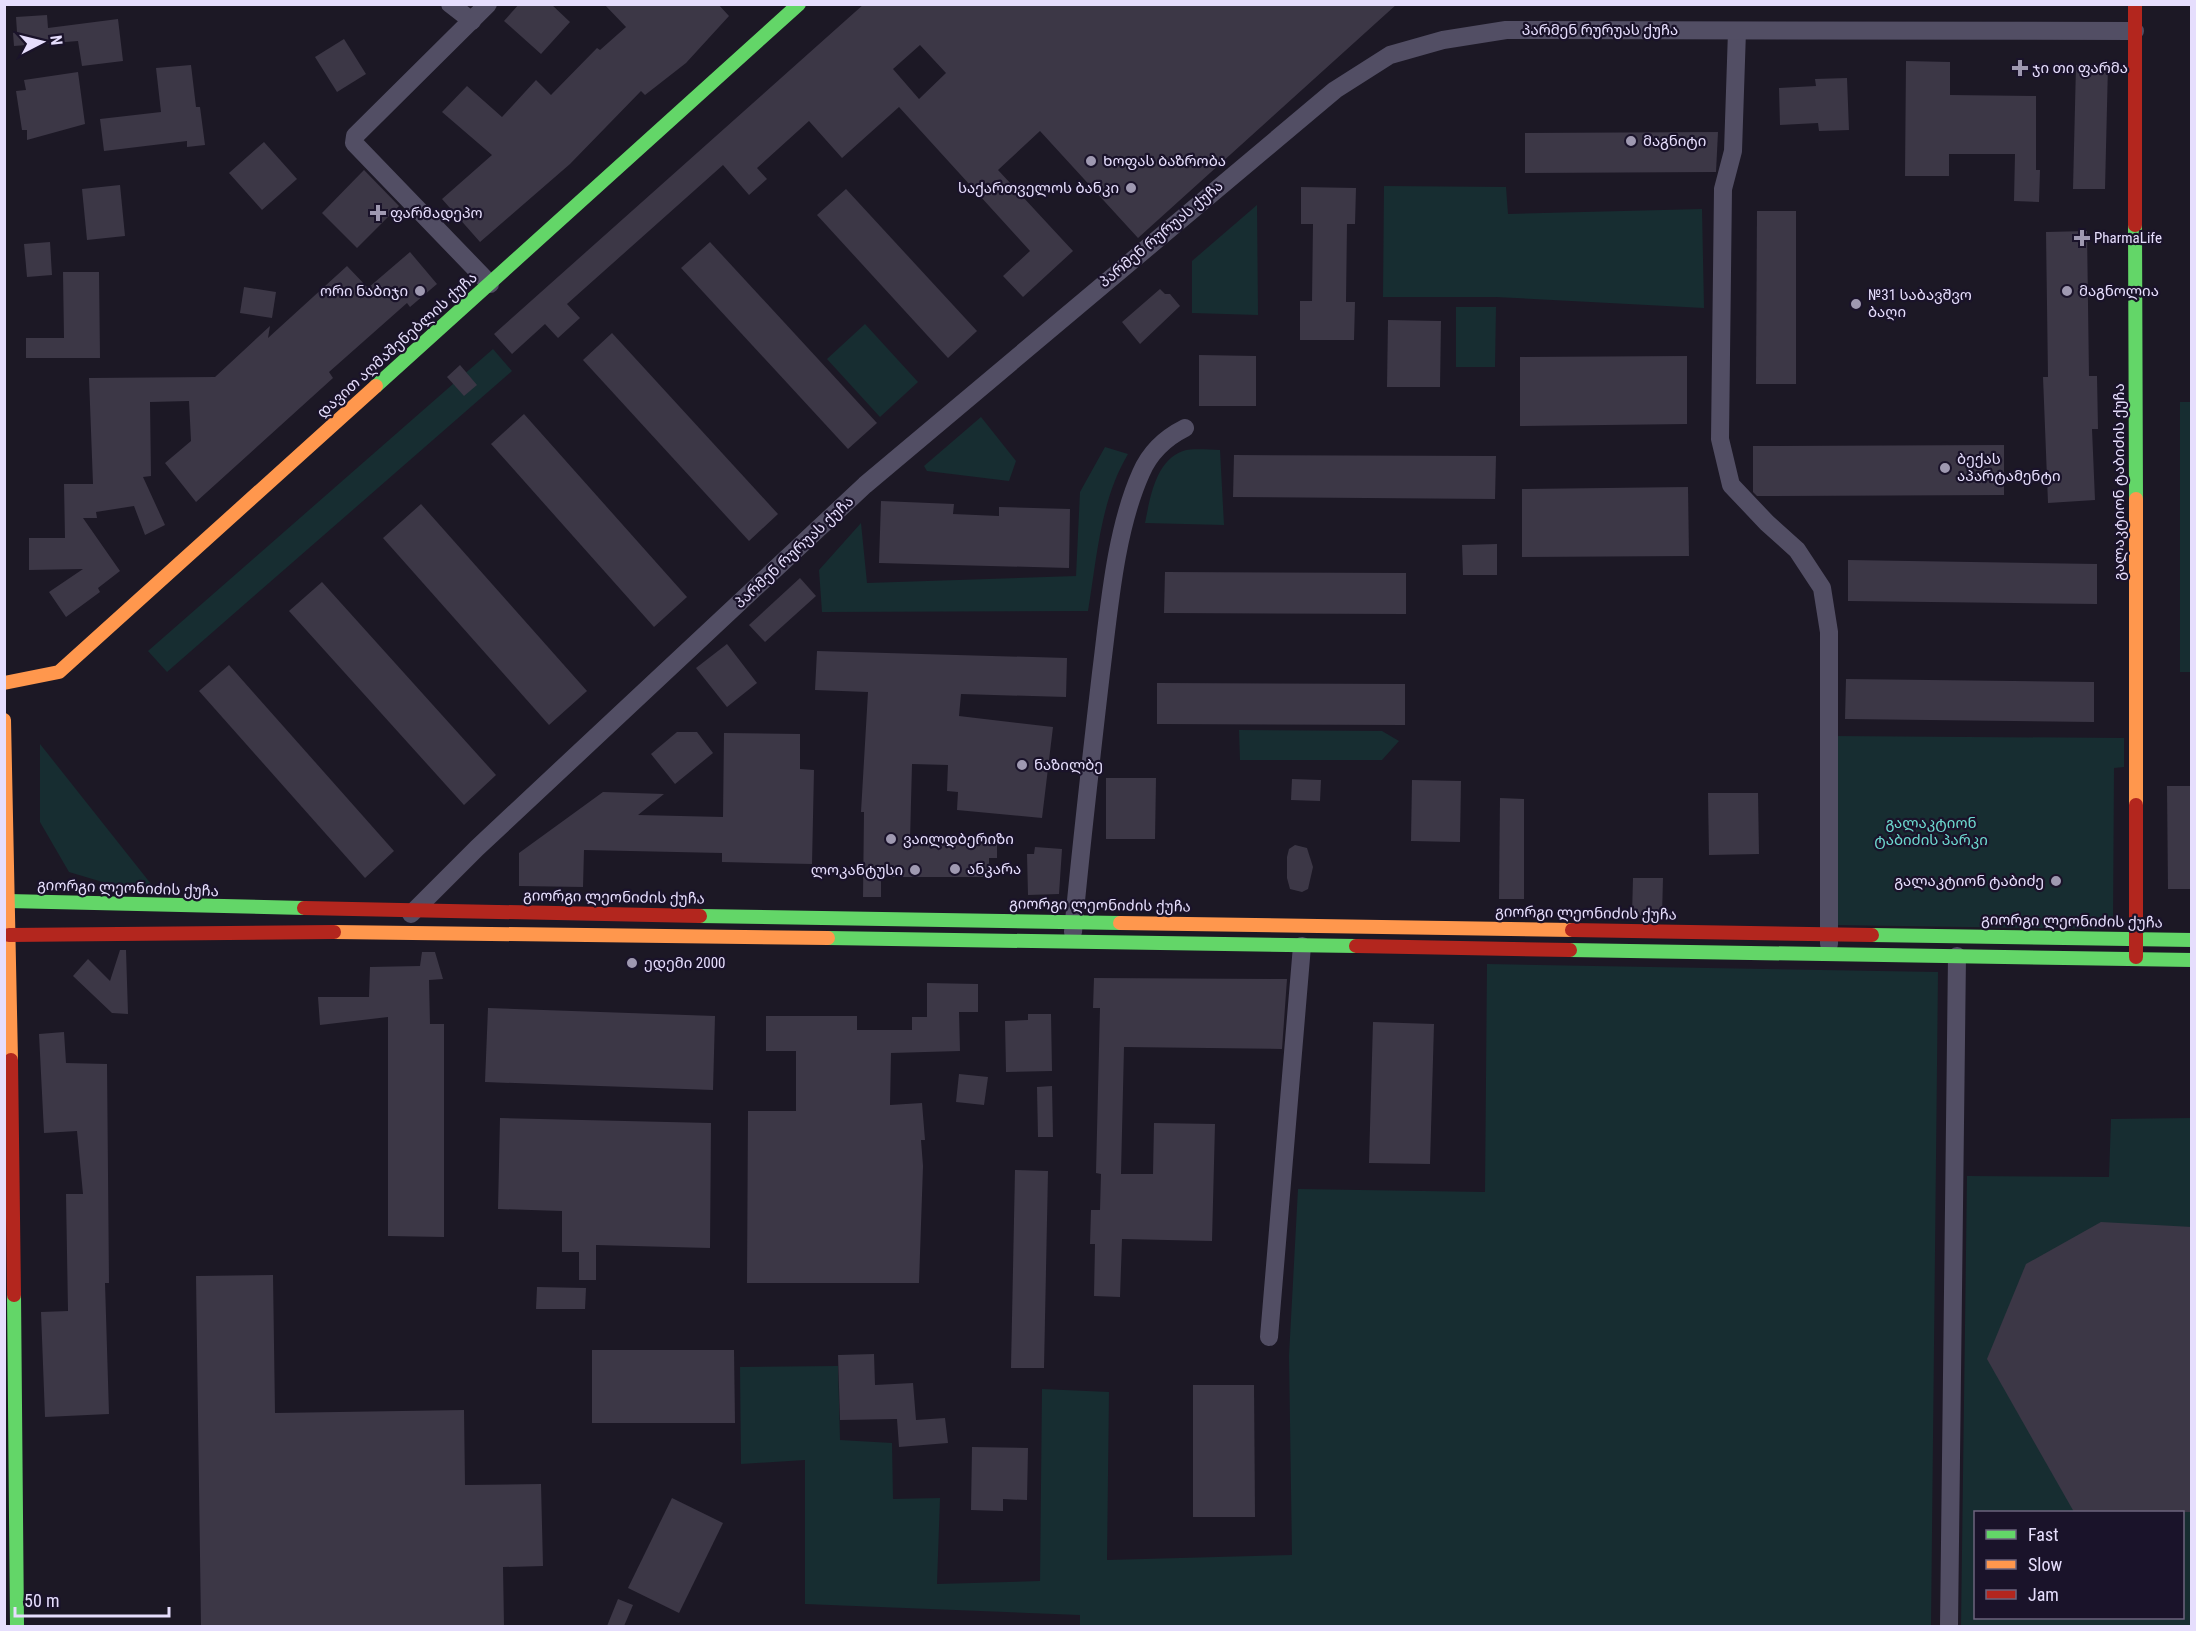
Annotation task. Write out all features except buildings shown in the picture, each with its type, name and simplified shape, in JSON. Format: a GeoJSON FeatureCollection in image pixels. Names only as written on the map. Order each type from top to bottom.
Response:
{"type":"FeatureCollection","features":[{"type":"Feature","properties":{"kind":"main road","name":"დავით აღმაშენებლის ქუჩა"},"geometry":{"type":"LineString","coordinates":[[4,683],[59,672],[799,4]]}},
{"type":"Feature","properties":{"kind":"main road","name":"გალაკტიონ ტაბიძის ქუჩა"},"geometry":{"type":"LineString","coordinates":[[2135,4],[2136,959]]}},
{"type":"Feature","properties":{"kind":"main road"},"geometry":{"type":"LineString","coordinates":[[4,720],[9,936],[17,1626]]}},
{"type":"Feature","properties":{"kind":"main road","name":"გიორგი ლეონიძის ქუჩა"},"geometry":{"type":"LineString","coordinates":[[8,901],[2192,940]]}},
{"type":"Feature","properties":{"kind":"main road"},"geometry":{"type":"LineString","coordinates":[[9,936],[392,931],[2192,960]]}},
{"type":"Feature","properties":{"kind":"street"},"geometry":{"type":"LineString","coordinates":[[450,4],[472,21]]}},
{"type":"Feature","properties":{"kind":"street"},"geometry":{"type":"LineString","coordinates":[[488,4],[355,136],[354,143],[490,284]]}},
{"type":"Feature","properties":{"kind":"street","name":"პარმენ რურუას ქუჩა"},"geometry":{"type":"LineString","coordinates":[[392,931],[477,848],[865,485],[968,396],[1349,79],[1390,55],[1443,40],[1506,30],[2135,31]]}},
{"type":"Feature","properties":{"kind":"street"},"geometry":{"type":"LineString","coordinates":[[1737,31],[1733,151],[1723,189],[1720,440],[1731,485],[1767,523],[1797,550],[1822,588],[1829,632],[1829,954]]}},
{"type":"Feature","properties":{"kind":"street"},"geometry":{"type":"LineString","coordinates":[[1073,942],[1106,635],[1122,539],[1132,496],[1142,471],[1155,450],[1168,437],[1185,428]]}},
{"type":"Feature","properties":{"kind":"street"},"geometry":{"type":"LineString","coordinates":[[1269,1337],[1302,946]]}},
{"type":"Feature","properties":{"kind":"street"},"geometry":{"type":"LineString","coordinates":[[1949,1626],[1957,956]]}},
{"type":"Feature","properties":{"kind":"green space"},"geometry":{"type":"Polygon","coordinates":[[[1384,186],[1506,187],[1508,214],[1702,209],[1704,308],[1496,297],[1383,297],[1384,186]]]}},
{"type":"Feature","properties":{"kind":"green space"},"geometry":{"type":"Polygon","coordinates":[[[1257,205],[1258,315],[1192,313],[1192,261],[1257,205]]]}},
{"type":"Feature","properties":{"kind":"green space"},"geometry":{"type":"Polygon","coordinates":[[[1456,307],[1496,307],[1495,367],[1456,367],[1456,307]]]}},
{"type":"Feature","properties":{"kind":"green space"},"geometry":{"type":"Polygon","coordinates":[[[865,324],[918,382],[880,417],[827,359],[865,324]]]}},
{"type":"Feature","properties":{"kind":"green space"},"geometry":{"type":"Polygon","coordinates":[[[493,349],[512,371],[167,672],[148,651],[493,349]]]}},
{"type":"Feature","properties":{"kind":"green space"},"geometry":{"type":"Polygon","coordinates":[[[2180,402],[2192,402],[2191,672],[2180,672],[2180,402]]]}},
{"type":"Feature","properties":{"kind":"green space"},"geometry":{"type":"Polygon","coordinates":[[[981,417],[1016,461],[1009,481],[927,471],[924,466],[981,417]]]}},
{"type":"Feature","properties":{"kind":"green space"},"geometry":{"type":"Polygon","coordinates":[[[1105,447],[1128,454],[1105,510],[1088,611],[822,612],[819,570],[861,523],[867,583],[1076,576],[1080,492],[1105,447]]]}},
{"type":"Feature","properties":{"kind":"green space"},"geometry":{"type":"Polygon","coordinates":[[[1220,450],[1224,525],[1145,523],[1155,482],[1166,463],[1183,451],[1220,450]]]}},
{"type":"Feature","properties":{"kind":"green space"},"geometry":{"type":"Polygon","coordinates":[[[1239,730],[1382,731],[1399,741],[1382,760],[1240,760],[1239,730]]]}},
{"type":"Feature","properties":{"kind":"green space","name":"გალაკტიონ ტაბიძის პარკი"},"geometry":{"type":"Polygon","coordinates":[[[1834,736],[2124,738],[2124,767],[2114,768],[2113,921],[2102,929],[1836,925],[1834,736]]]}},
{"type":"Feature","properties":{"kind":"green space"},"geometry":{"type":"Polygon","coordinates":[[[40,744],[155,889],[126,889],[69,872],[40,822],[40,744]]]}},
{"type":"Feature","properties":{"kind":"green space"},"geometry":{"type":"Polygon","coordinates":[[[1487,964],[1938,972],[1931,1626],[1080,1626],[1080,1615],[805,1604],[805,1460],[741,1464],[740,1367],[838,1366],[840,1440],[892,1443],[893,1499],[940,1498],[937,1584],[1040,1581],[1042,1389],[1109,1392],[1107,1560],[1292,1555],[1289,1356],[1298,1189],[1485,1192],[1487,964]]]}},
{"type":"Feature","properties":{"kind":"green space"},"geometry":{"type":"Polygon","coordinates":[[[2191,1118],[2191,1626],[1961,1626],[1967,1176],[2109,1177],[2111,1119],[2191,1118]]]}},
{"type":"Feature","properties":{"kind":"traffic: fast"},"geometry":{"type":"LineString","coordinates":[[376,386],[799,4]]}},
{"type":"Feature","properties":{"kind":"traffic: fast"},"geometry":{"type":"LineString","coordinates":[[2135,225],[2136,499]]}},
{"type":"Feature","properties":{"kind":"traffic: fast"},"geometry":{"type":"LineString","coordinates":[[8,901],[304,908]]}},
{"type":"Feature","properties":{"kind":"traffic: fast"},"geometry":{"type":"LineString","coordinates":[[700,916],[1120,923]]}},
{"type":"Feature","properties":{"kind":"traffic: fast"},"geometry":{"type":"LineString","coordinates":[[1872,935],[2192,940]]}},
{"type":"Feature","properties":{"kind":"traffic: fast"},"geometry":{"type":"LineString","coordinates":[[828,938],[1356,946]]}},
{"type":"Feature","properties":{"kind":"traffic: fast"},"geometry":{"type":"LineString","coordinates":[[1570,950],[2192,960]]}},
{"type":"Feature","properties":{"kind":"traffic: fast"},"geometry":{"type":"LineString","coordinates":[[14,1295],[17,1626]]}},
{"type":"Feature","properties":{"kind":"traffic: slow"},"geometry":{"type":"LineString","coordinates":[[4,683],[59,672],[376,386]]}},
{"type":"Feature","properties":{"kind":"traffic: slow"},"geometry":{"type":"LineString","coordinates":[[2136,499],[2136,805]]}},
{"type":"Feature","properties":{"kind":"traffic: slow"},"geometry":{"type":"LineString","coordinates":[[4,720],[11,1060]]}},
{"type":"Feature","properties":{"kind":"traffic: slow"},"geometry":{"type":"LineString","coordinates":[[1120,923],[1572,930]]}},
{"type":"Feature","properties":{"kind":"traffic: slow"},"geometry":{"type":"LineString","coordinates":[[334,932],[828,938]]}},
{"type":"Feature","properties":{"kind":"traffic: jam"},"geometry":{"type":"LineString","coordinates":[[2135,4],[2135,225]]}},
{"type":"Feature","properties":{"kind":"traffic: jam"},"geometry":{"type":"LineString","coordinates":[[2136,805],[2136,957]]}},
{"type":"Feature","properties":{"kind":"traffic: jam"},"geometry":{"type":"LineString","coordinates":[[304,908],[700,916]]}},
{"type":"Feature","properties":{"kind":"traffic: jam"},"geometry":{"type":"LineString","coordinates":[[1572,930],[1872,935]]}},
{"type":"Feature","properties":{"kind":"traffic: jam"},"geometry":{"type":"LineString","coordinates":[[9,935],[334,932]]}},
{"type":"Feature","properties":{"kind":"traffic: jam"},"geometry":{"type":"LineString","coordinates":[[1356,946],[1570,950]]}},
{"type":"Feature","properties":{"kind":"traffic: jam"},"geometry":{"type":"LineString","coordinates":[[11,1060],[14,1295]]}},
{"type":"Feature","properties":{"kind":"place","name":"ჯი თი ფარმა"},"geometry":{"type":"Point","coordinates":[2020,68]}},
{"type":"Feature","properties":{"kind":"place","name":"მაგნიტი"},"geometry":{"type":"Point","coordinates":[1631,141]}},
{"type":"Feature","properties":{"kind":"place","name":"Ხოფას Ბაზრობა"},"geometry":{"type":"Point","coordinates":[1091,161]}},
{"type":"Feature","properties":{"kind":"place","name":"საქართველოს ბანკი"},"geometry":{"type":"Point","coordinates":[1131,188]}},
{"type":"Feature","properties":{"kind":"place","name":"ფარმადეპო"},"geometry":{"type":"Point","coordinates":[378,213]}},
{"type":"Feature","properties":{"kind":"place","name":"PharmaLife"},"geometry":{"type":"Point","coordinates":[2082,238]}},
{"type":"Feature","properties":{"kind":"place","name":"ორი ნაბიჯი"},"geometry":{"type":"Point","coordinates":[420,291]}},
{"type":"Feature","properties":{"kind":"place","name":"მაგნოლია"},"geometry":{"type":"Point","coordinates":[2067,291]}},
{"type":"Feature","properties":{"kind":"place","name":"№31 საბავშვო ბაღი"},"geometry":{"type":"Point","coordinates":[1856,304]}},
{"type":"Feature","properties":{"kind":"place","name":"ბექას აპარტამენტი"},"geometry":{"type":"Point","coordinates":[1945,468]}},
{"type":"Feature","properties":{"kind":"place","name":"ნაზილბე"},"geometry":{"type":"Point","coordinates":[1022,765]}},
{"type":"Feature","properties":{"kind":"place","name":"ვაილდბერიზი"},"geometry":{"type":"Point","coordinates":[891,839]}},
{"type":"Feature","properties":{"kind":"place","name":"ანკარა"},"geometry":{"type":"Point","coordinates":[955,869]}},
{"type":"Feature","properties":{"kind":"place","name":"ლოკანტუსი"},"geometry":{"type":"Point","coordinates":[915,870]}},
{"type":"Feature","properties":{"kind":"place","name":"გალაკტიონ ტაბიძე"},"geometry":{"type":"Point","coordinates":[2056,881]}},
{"type":"Feature","properties":{"kind":"place","name":"ედემი 2000"},"geometry":{"type":"Point","coordinates":[632,963]}}]}
